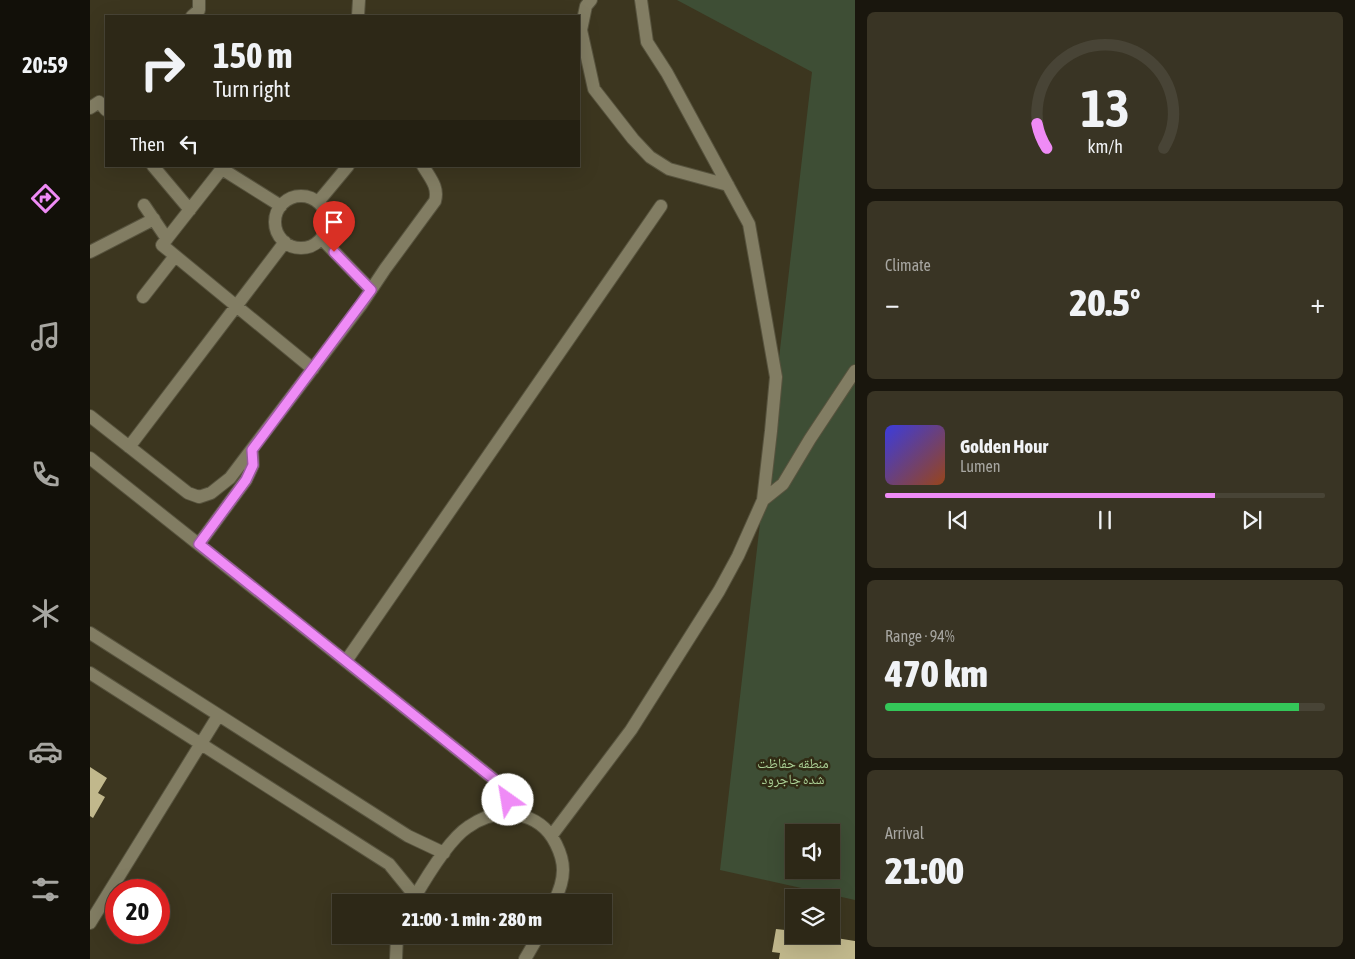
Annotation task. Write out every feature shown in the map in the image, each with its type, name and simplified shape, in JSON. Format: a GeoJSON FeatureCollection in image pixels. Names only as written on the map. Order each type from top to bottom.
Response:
{"type":"FeatureCollection","features":[{"type":"Feature","properties":{"kind":"lane"},"geometry":{"type":"LineString","coordinates":[[193,15],[199,10],[199,0]]}},
{"type":"Feature","properties":{"kind":"lane"},"geometry":{"type":"LineString","coordinates":[[358,15],[359,0]]}},
{"type":"Feature","properties":{"kind":"lane"},"geometry":{"type":"LineString","coordinates":[[591,0],[586,6],[581,30],[594,89],[633,139],[650,157],[669,169],[728,185]]}},
{"type":"Feature","properties":{"kind":"lane"},"geometry":{"type":"LineString","coordinates":[[552,835],[631,730],[719,591],[738,556],[763,500],[776,377],[749,224],[648,42],[641,0]]}},
{"type":"Feature","properties":{"kind":"lane"},"geometry":{"type":"LineString","coordinates":[[154,167],[190,210]]}},
{"type":"Feature","properties":{"kind":"lane"},"geometry":{"type":"LineString","coordinates":[[318,202],[347,167]]}},
{"type":"Feature","properties":{"kind":"lane"},"geometry":{"type":"LineString","coordinates":[[90,416],[188,493],[199,496],[211,493],[230,478],[252,450],[371,290],[434,201],[436,196],[435,186],[424,167]]}},
{"type":"Feature","properties":{"kind":"lane"},"geometry":{"type":"LineString","coordinates":[[281,206],[223,168],[162,245],[313,369]]}},
{"type":"Feature","properties":{"kind":"lane"},"geometry":{"type":"LineString","coordinates":[[303,196],[318,202],[326,216],[327,224],[322,238],[315,244],[300,248],[285,242],[279,236],[275,220],[281,206],[295,197],[303,196]]}},
{"type":"Feature","properties":{"kind":"lane"},"geometry":{"type":"LineString","coordinates":[[144,205],[167,238]]}},
{"type":"Feature","properties":{"kind":"lane"},"geometry":{"type":"LineString","coordinates":[[346,661],[661,206]]}},
{"type":"Feature","properties":{"kind":"lane"},"geometry":{"type":"LineString","coordinates":[[90,252],[154,219]]}},
{"type":"Feature","properties":{"kind":"lane"},"geometry":{"type":"LineString","coordinates":[[322,238],[371,290]]}},
{"type":"Feature","properties":{"kind":"lane"},"geometry":{"type":"LineString","coordinates":[[129,447],[285,242]]}},
{"type":"Feature","properties":{"kind":"lane"},"geometry":{"type":"LineString","coordinates":[[143,297],[175,256]]}},
{"type":"Feature","properties":{"kind":"lane"},"geometry":{"type":"LineString","coordinates":[[763,500],[783,484],[855,371]]}},
{"type":"Feature","properties":{"kind":"lane"},"geometry":{"type":"LineString","coordinates":[[199,544],[246,480],[253,465],[252,450]]}},
{"type":"Feature","properties":{"kind":"lane"},"geometry":{"type":"LineString","coordinates":[[90,458],[505,788],[512,813]]}},
{"type":"Feature","properties":{"kind":"lane"},"geometry":{"type":"LineString","coordinates":[[90,633],[408,836],[444,853]]}},
{"type":"Feature","properties":{"kind":"lane"},"geometry":{"type":"LineString","coordinates":[[90,673],[389,864],[410,894]]}},
{"type":"Feature","properties":{"kind":"lane"},"geometry":{"type":"LineString","coordinates":[[90,922],[218,716]]}},
{"type":"Feature","properties":{"kind":"lane"},"geometry":{"type":"LineString","coordinates":[[416,894],[444,853],[468,827],[483,818],[512,813],[532,819],[552,835],[560,852],[564,868],[562,883],[557,894]]}},
{"type":"Feature","properties":{"kind":"lane"},"geometry":{"type":"LineString","coordinates":[[396,959],[397,944]]}},
{"type":"Feature","properties":{"kind":"lane"},"geometry":{"type":"LineString","coordinates":[[531,957],[535,944]]}},
{"type":"Feature","properties":{"kind":"green space","name":"منطقه حفاظت شده جاجرود"},"geometry":{"type":"Polygon","coordinates":[[[677,0],[855,0],[855,900],[840,897],[840,889],[806,889],[720,870],[812,72],[677,0]]]}},
{"type":"Feature","properties":{"kind":"building"},"geometry":{"type":"Polygon","coordinates":[[[90,767],[107,778],[98,793],[105,797],[93,818],[90,816],[90,767]]]}},
{"type":"Feature","properties":{"kind":"building"},"geometry":{"type":"Polygon","coordinates":[[[776,929],[785,930],[785,944],[840,944],[840,939],[855,941],[855,959],[779,959],[780,953],[772,952],[776,929]]]}},
{"type":"Feature","properties":{"kind":"route"},"geometry":{"type":"LineString","coordinates":[[334,252],[371,290],[252,450],[254,461],[246,480],[199,544],[505,788],[508,800]]}}]}
